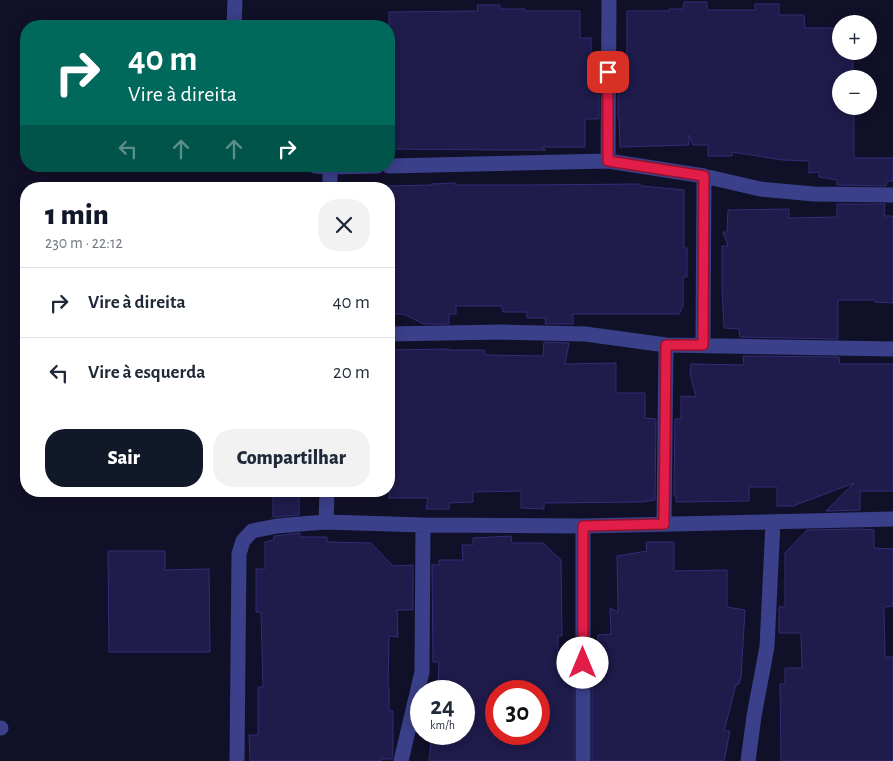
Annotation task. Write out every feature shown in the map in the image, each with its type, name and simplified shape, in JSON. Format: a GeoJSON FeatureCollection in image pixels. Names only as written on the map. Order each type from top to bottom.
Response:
{"type":"FeatureCollection","features":[{"type":"Feature","properties":{"kind":"street"},"geometry":{"type":"LineString","coordinates":[[234,20],[235,0]]}},
{"type":"Feature","properties":{"kind":"street"},"geometry":{"type":"LineString","coordinates":[[608,161],[609,0]]}},
{"type":"Feature","properties":{"kind":"street"},"geometry":{"type":"LineString","coordinates":[[395,166],[608,161],[704,176],[760,189],[814,194],[893,195]]}},
{"type":"Feature","properties":{"kind":"street"},"geometry":{"type":"LineString","coordinates":[[703,345],[704,176]]}},
{"type":"Feature","properties":{"kind":"street"},"geometry":{"type":"LineString","coordinates":[[395,334],[501,332],[586,334],[666,345],[893,349]]}},
{"type":"Feature","properties":{"kind":"street"},"geometry":{"type":"LineString","coordinates":[[664,524],[666,345]]}},
{"type":"Feature","properties":{"kind":"street"},"geometry":{"type":"LineString","coordinates":[[326,497],[326,522]]}},
{"type":"Feature","properties":{"kind":"street"},"geometry":{"type":"LineString","coordinates":[[237,761],[239,554],[243,541],[252,531],[277,526],[326,522],[583,526],[893,519]]}},
{"type":"Feature","properties":{"kind":"street"},"geometry":{"type":"LineString","coordinates":[[748,761],[767,646],[773,522]]}},
{"type":"Feature","properties":{"kind":"street"},"geometry":{"type":"LineString","coordinates":[[401,761],[422,672],[423,525]]}},
{"type":"Feature","properties":{"kind":"street"},"geometry":{"type":"LineString","coordinates":[[583,526],[583,761]]}},
{"type":"Feature","properties":{"kind":"building"},"geometry":{"type":"Polygon","coordinates":[[[684,2],[707,2],[707,10],[755,10],[755,4],[779,4],[779,15],[804,15],[805,28],[832,28],[832,60],[853,60],[853,70],[832,70],[832,115],[854,115],[854,158],[893,158],[893,181],[887,181],[886,186],[837,185],[837,180],[819,177],[819,172],[809,173],[809,161],[783,160],[732,152],[732,156],[708,156],[708,145],[693,145],[689,135],[689,145],[620,147],[618,65],[627,64],[627,11],[683,9],[684,2]]]}},
{"type":"Feature","properties":{"kind":"building"},"geometry":{"type":"Polygon","coordinates":[[[477,5],[500,5],[500,9],[525,9],[525,11],[580,11],[580,38],[591,38],[591,66],[599,66],[599,119],[585,119],[585,147],[541,147],[546,150],[395,149],[395,20],[389,20],[389,12],[478,11],[477,5]]]}},
{"type":"Feature","properties":{"kind":"building"},"geometry":{"type":"Polygon","coordinates":[[[431,184],[638,184],[684,190],[684,248],[687,248],[687,277],[683,277],[683,306],[679,314],[573,314],[573,324],[545,324],[546,318],[527,318],[527,312],[503,312],[502,306],[456,306],[456,314],[449,314],[449,324],[424,324],[403,314],[395,314],[395,186],[431,184]]]}},
{"type":"Feature","properties":{"kind":"building"},"geometry":{"type":"Polygon","coordinates":[[[837,204],[885,204],[884,216],[893,216],[893,303],[875,302],[875,300],[838,300],[838,339],[740,337],[739,329],[724,328],[722,246],[728,246],[723,232],[727,232],[728,210],[789,209],[789,218],[837,217],[837,204]]]}},
{"type":"Feature","properties":{"kind":"building"},"geometry":{"type":"Polygon","coordinates":[[[544,342],[569,343],[565,364],[616,363],[616,393],[645,393],[645,418],[656,419],[655,500],[642,502],[544,503],[544,509],[521,508],[521,491],[473,492],[473,502],[449,503],[449,509],[426,509],[428,498],[389,498],[395,497],[395,350],[484,350],[485,355],[543,356],[544,342]]]}},
{"type":"Feature","properties":{"kind":"building"},"geometry":{"type":"Polygon","coordinates":[[[743,356],[839,357],[840,364],[893,364],[893,491],[860,491],[860,510],[826,511],[854,483],[793,506],[777,506],[777,487],[749,487],[749,501],[676,502],[676,496],[674,496],[675,419],[681,419],[681,396],[696,397],[690,374],[691,364],[744,365],[743,356]]]}},
{"type":"Feature","properties":{"kind":"building"},"geometry":{"type":"Polygon","coordinates":[[[273,497],[299,497],[299,515],[273,517],[273,497]]]}},
{"type":"Feature","properties":{"kind":"building"},"geometry":{"type":"Polygon","coordinates":[[[807,530],[874,530],[874,548],[893,549],[893,606],[884,607],[885,657],[893,657],[893,761],[781,761],[780,684],[785,684],[785,668],[802,668],[801,633],[779,633],[779,607],[785,607],[785,553],[807,530]]]}},
{"type":"Feature","properties":{"kind":"building"},"geometry":{"type":"Polygon","coordinates":[[[300,533],[300,537],[327,537],[327,542],[371,543],[393,566],[413,565],[413,610],[397,610],[398,637],[389,636],[388,687],[389,710],[393,711],[392,759],[382,759],[381,761],[250,761],[249,735],[258,735],[258,687],[263,687],[261,612],[256,612],[256,569],[265,569],[265,542],[274,540],[274,536],[300,533]]]}},
{"type":"Feature","properties":{"kind":"building"},"geometry":{"type":"Polygon","coordinates":[[[511,536],[512,543],[543,543],[561,560],[562,636],[558,636],[558,674],[574,673],[574,761],[429,761],[431,745],[475,745],[475,680],[438,680],[439,662],[433,662],[432,565],[439,565],[439,560],[463,560],[462,545],[473,545],[473,538],[511,536]]]}},
{"type":"Feature","properties":{"kind":"building"},"geometry":{"type":"Polygon","coordinates":[[[646,542],[674,542],[674,571],[727,570],[727,607],[745,610],[741,677],[739,684],[736,685],[724,731],[730,731],[724,761],[592,761],[592,672],[594,672],[594,661],[598,662],[598,635],[611,634],[610,608],[618,612],[617,556],[647,551],[646,542]]]}},
{"type":"Feature","properties":{"kind":"building"},"geometry":{"type":"Polygon","coordinates":[[[108,551],[165,551],[165,570],[209,569],[210,652],[109,652],[108,551]]]}},
{"type":"Feature","properties":{"kind":"route"},"geometry":{"type":"LineString","coordinates":[[583,663],[583,526],[664,524],[666,345],[703,345],[704,176],[608,161],[608,72]]}}]}
